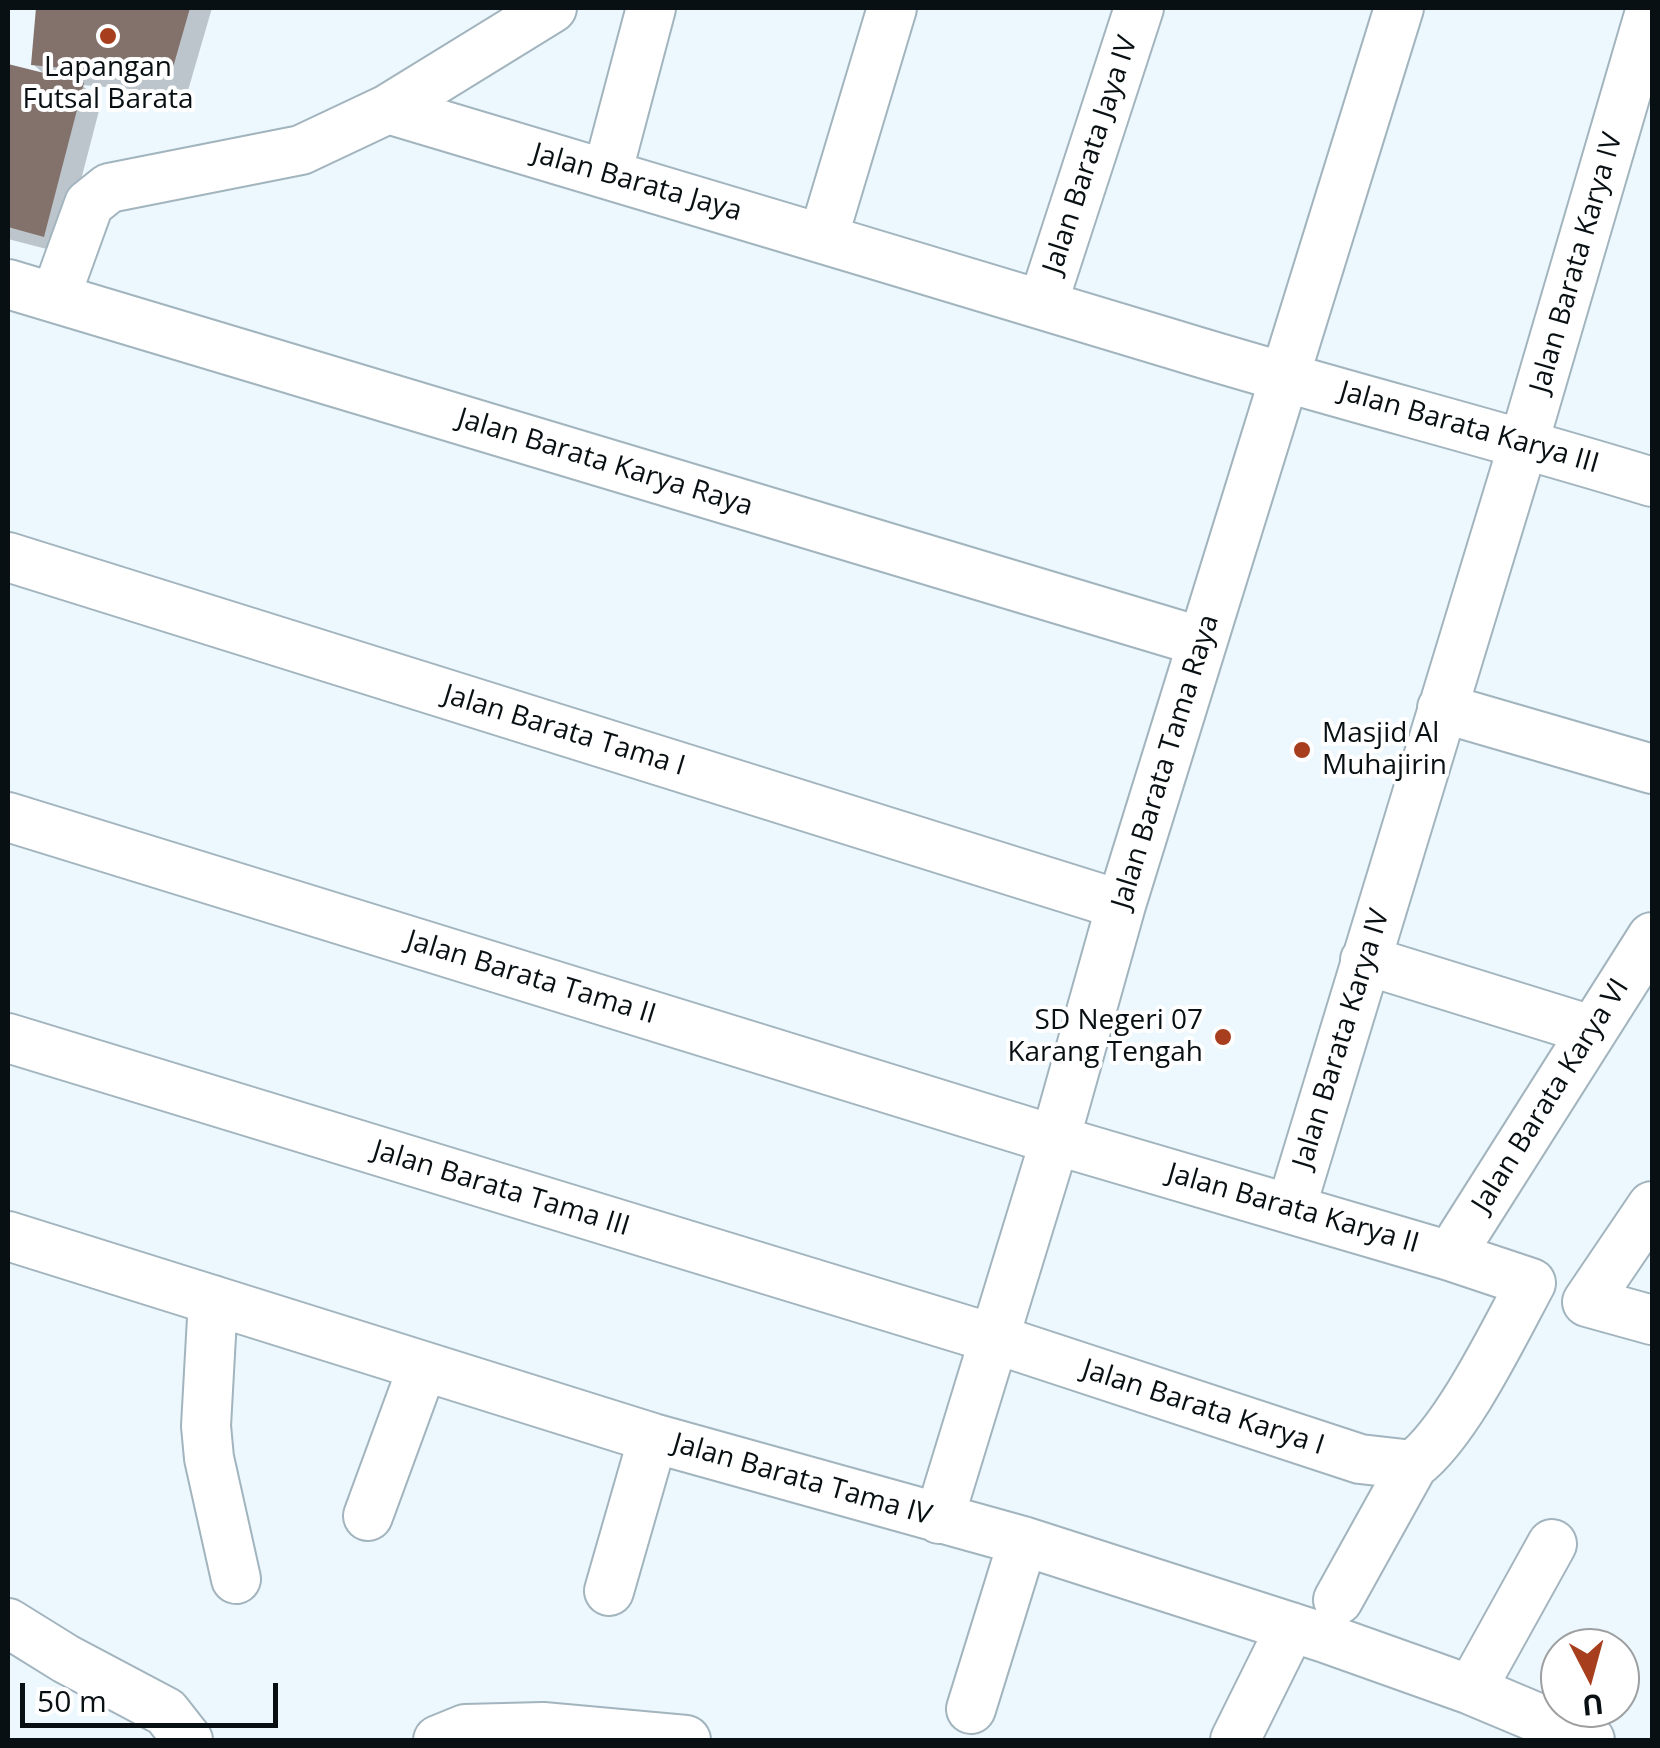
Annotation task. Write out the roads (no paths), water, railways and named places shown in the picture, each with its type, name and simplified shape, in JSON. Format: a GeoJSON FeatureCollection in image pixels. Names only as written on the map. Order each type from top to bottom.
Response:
{"type":"FeatureCollection","features":[{"type":"Feature","properties":{"kind":"street"},"geometry":{"type":"LineString","coordinates":[[56,298],[89,204],[109,188],[301,150],[388,109],[552,8]]}},
{"type":"Feature","properties":{"kind":"street"},"geometry":{"type":"LineString","coordinates":[[607,174],[651,8]]}},
{"type":"Feature","properties":{"kind":"street"},"geometry":{"type":"LineString","coordinates":[[823,238],[892,8]]}},
{"type":"Feature","properties":{"kind":"street","name":"Jalan Barata Jaya IV"},"geometry":{"type":"LineString","coordinates":[[1043,303],[1138,8]]}},
{"type":"Feature","properties":{"kind":"street","name":"Jalan Barata Tama Raya"},"geometry":{"type":"LineString","coordinates":[[940,1518],[1055,1140],[1121,905],[1399,8]]}},
{"type":"Feature","properties":{"kind":"street","name":"Jalan Barata Karya IV"},"geometry":{"type":"LineString","coordinates":[[1291,1208],[1524,442],[1651,8]]}},
{"type":"Feature","properties":{"kind":"street","name":"Jalan Barata Jaya"},"geometry":{"type":"LineString","coordinates":[[388,109],[1174,345],[1286,375]]}},
{"type":"Feature","properties":{"kind":"street","name":"Jalan Barata Karya Raya"},"geometry":{"type":"LineString","coordinates":[[8,284],[1202,642]]}},
{"type":"Feature","properties":{"kind":"street","name":"Jalan Barata Karya III"},"geometry":{"type":"LineString","coordinates":[[1286,375],[1652,482]]}},
{"type":"Feature","properties":{"kind":"street","name":"Jalan Barata Tama I"},"geometry":{"type":"LineString","coordinates":[[8,557],[1121,905]]}},
{"type":"Feature","properties":{"kind":"street"},"geometry":{"type":"LineString","coordinates":[[1442,708],[1652,769]]}},
{"type":"Feature","properties":{"kind":"street","name":"Jalan Barata Tama II"},"geometry":{"type":"LineString","coordinates":[[8,817],[1055,1140]]}},
{"type":"Feature","properties":{"kind":"street","name":"Jalan Barata Karya VI"},"geometry":{"type":"LineString","coordinates":[[1450,1256],[1652,937]]}},
{"type":"Feature","properties":{"kind":"street"},"geometry":{"type":"LineString","coordinates":[[1365,960],[1591,1030]]}},
{"type":"Feature","properties":{"kind":"street","name":"Jalan Barata Tama III"},"geometry":{"type":"LineString","coordinates":[[8,1038],[996,1339]]}},
{"type":"Feature","properties":{"kind":"street","name":"Jalan Barata Karya II"},"geometry":{"type":"LineString","coordinates":[[1055,1140],[1531,1283],[1454,1415],[1430,1452],[1413,1466]]}},
{"type":"Feature","properties":{"kind":"street"},"geometry":{"type":"LineString","coordinates":[[1652,1206],[1587,1302],[1652,1320]]}},
{"type":"Feature","properties":{"kind":"street","name":"Jalan Barata Tama IV"},"geometry":{"type":"LineString","coordinates":[[8,1236],[653,1438],[1023,1540],[1471,1690],[1590,1740]]}},
{"type":"Feature","properties":{"kind":"street"},"geometry":{"type":"LineString","coordinates":[[213,1300],[206,1426],[209,1458],[236,1579]]}},
{"type":"Feature","properties":{"kind":"street","name":"Jalan Barata Karya I"},"geometry":{"type":"LineString","coordinates":[[996,1339],[1360,1459],[1413,1466]]}},
{"type":"Feature","properties":{"kind":"street"},"geometry":{"type":"LineString","coordinates":[[368,1516],[423,1366]]}},
{"type":"Feature","properties":{"kind":"street"},"geometry":{"type":"LineString","coordinates":[[608,1591],[653,1438]]}},
{"type":"Feature","properties":{"kind":"street"},"geometry":{"type":"LineString","coordinates":[[1338,1600],[1413,1466]]}},
{"type":"Feature","properties":{"kind":"street"},"geometry":{"type":"LineString","coordinates":[[972,1708],[1023,1540]]}},
{"type":"Feature","properties":{"kind":"street"},"geometry":{"type":"LineString","coordinates":[[1471,1690],[1552,1544]]}},
{"type":"Feature","properties":{"kind":"street"},"geometry":{"type":"LineString","coordinates":[[8,1623],[166,1712],[188,1740]]}},
{"type":"Feature","properties":{"kind":"street"},"geometry":{"type":"LineString","coordinates":[[1235,1740],[1290,1627]]}},
{"type":"Feature","properties":{"kind":"street"},"geometry":{"type":"LineString","coordinates":[[438,1740],[465,1729],[543,1727],[686,1740]]}},
{"type":"Feature","properties":{"kind":"place","name":"Lapangan Futsal Barata"},"geometry":{"type":"Point","coordinates":[108,36]}},
{"type":"Feature","properties":{"kind":"place","name":"Masjid Al Muhajirin"},"geometry":{"type":"Point","coordinates":[1302,750]}},
{"type":"Feature","properties":{"kind":"place","name":"SD Negeri 07 Karang Tengah"},"geometry":{"type":"Point","coordinates":[1223,1037]}}]}
